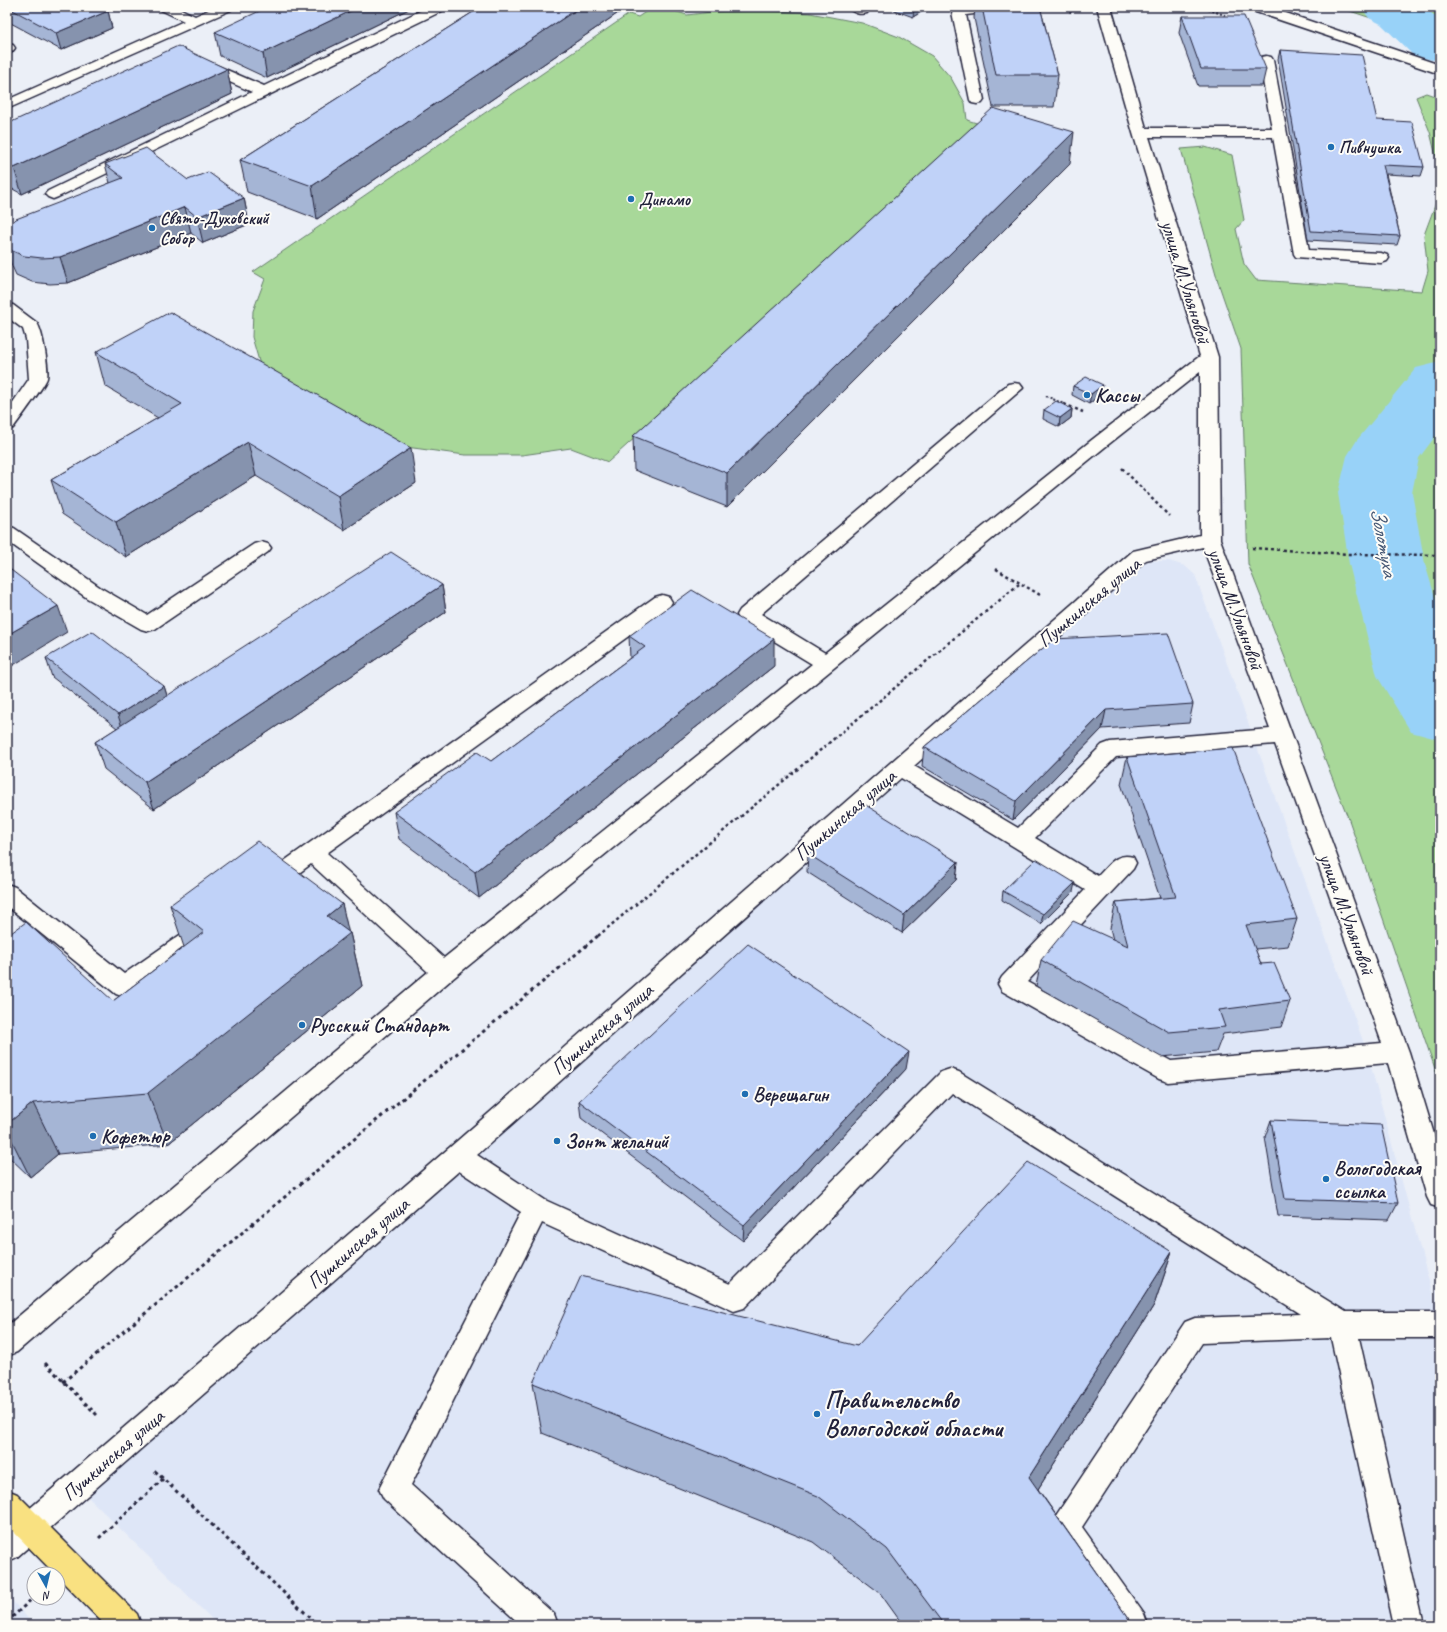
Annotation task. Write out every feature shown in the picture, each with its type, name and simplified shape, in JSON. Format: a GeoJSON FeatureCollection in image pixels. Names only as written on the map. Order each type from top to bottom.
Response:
{"type":"FeatureCollection","features":[{"type":"Feature","properties":{"kind":"main road"},"geometry":{"type":"LineString","coordinates":[[7,1504],[126,1625]]}},
{"type":"Feature","properties":{"kind":"street"},"geometry":{"type":"LineString","coordinates":[[166,7],[195,21]]}},
{"type":"Feature","properties":{"kind":"street"},"geometry":{"type":"LineString","coordinates":[[7,105],[226,7]]}},
{"type":"Feature","properties":{"kind":"street"},"geometry":{"type":"LineString","coordinates":[[53,194],[439,7]]}},
{"type":"Feature","properties":{"kind":"street"},"geometry":{"type":"LineString","coordinates":[[977,100],[959,12],[998,7]]}},
{"type":"Feature","properties":{"kind":"street","name":"улица М.Ульяновой"},"geometry":{"type":"LineString","coordinates":[[1104,7],[1140,133],[1209,357],[1210,539],[1397,1052],[1440,1197]]}},
{"type":"Feature","properties":{"kind":"street"},"geometry":{"type":"LineString","coordinates":[[1255,7],[1440,70]]}},
{"type":"Feature","properties":{"kind":"street"},"geometry":{"type":"LineString","coordinates":[[149,42],[168,50]]}},
{"type":"Feature","properties":{"kind":"street"},"geometry":{"type":"LineString","coordinates":[[188,58],[264,92]]}},
{"type":"Feature","properties":{"kind":"street"},"geometry":{"type":"LineString","coordinates":[[1266,60],[1302,254],[1381,258]]}},
{"type":"Feature","properties":{"kind":"street"},"geometry":{"type":"LineString","coordinates":[[1140,133],[1280,132]]}},
{"type":"Feature","properties":{"kind":"street"},"geometry":{"type":"LineString","coordinates":[[7,309],[31,327],[35,339],[38,379],[7,424]]}},
{"type":"Feature","properties":{"kind":"street"},"geometry":{"type":"LineString","coordinates":[[13,1339],[444,972],[965,551],[1209,357]]}},
{"type":"Feature","properties":{"kind":"street"},"geometry":{"type":"LineString","coordinates":[[826,663],[747,615],[1014,388]]}},
{"type":"Feature","properties":{"kind":"street"},"geometry":{"type":"LineString","coordinates":[[7,532],[94,593],[148,624],[262,548]]}},
{"type":"Feature","properties":{"kind":"street","name":"Пушкинская улица"},"geometry":{"type":"LineString","coordinates":[[7,1547],[458,1156],[1140,556],[1210,539]]}},
{"type":"Feature","properties":{"kind":"street"},"geometry":{"type":"LineString","coordinates":[[252,896],[662,602]]}},
{"type":"Feature","properties":{"kind":"street"},"geometry":{"type":"LineString","coordinates":[[1020,840],[1110,750],[1283,736]]}},
{"type":"Feature","properties":{"kind":"street"},"geometry":{"type":"LineString","coordinates":[[899,767],[1100,888]]}},
{"type":"Feature","properties":{"kind":"street"},"geometry":{"type":"LineString","coordinates":[[312,852],[444,972]]}},
{"type":"Feature","properties":{"kind":"street"},"geometry":{"type":"LineString","coordinates":[[1125,863],[1010,984],[1168,1072],[1397,1052]]}},
{"type":"Feature","properties":{"kind":"street"},"geometry":{"type":"LineString","coordinates":[[7,893],[124,987],[226,914]]}},
{"type":"Feature","properties":{"kind":"street"},"geometry":{"type":"LineString","coordinates":[[458,1156],[536,1208],[734,1299],[950,1079],[1342,1324],[1409,1625]]}},
{"type":"Feature","properties":{"kind":"street"},"geometry":{"type":"LineString","coordinates":[[536,1208],[394,1489],[543,1625]]}},
{"type":"Feature","properties":{"kind":"street"},"geometry":{"type":"LineString","coordinates":[[1133,1625],[1066,1526],[1196,1331],[1342,1324],[1440,1325]]}},
{"type":"Feature","properties":{"kind":"path"},"geometry":{"type":"LineString","coordinates":[[1069,7],[1071,17]]}},
{"type":"Feature","properties":{"kind":"path"},"geometry":{"type":"LineString","coordinates":[[1041,393],[1085,413]]}},
{"type":"Feature","properties":{"kind":"path"},"geometry":{"type":"LineString","coordinates":[[965,551],[1019,584],[1074,614]]}},
{"type":"Feature","properties":{"kind":"path"},"geometry":{"type":"LineString","coordinates":[[1348,554],[1420,556],[1440,555]]}},
{"type":"Feature","properties":{"kind":"path"},"geometry":{"type":"LineString","coordinates":[[64,1382],[1019,584]]}},
{"type":"Feature","properties":{"kind":"path"},"geometry":{"type":"LineString","coordinates":[[13,1339],[64,1382],[126,1444],[318,1625]]}},
{"type":"Feature","properties":{"kind":"path"},"geometry":{"type":"LineString","coordinates":[[68,1565],[163,1479]]}},
{"type":"Feature","properties":{"kind":"path"},"geometry":{"type":"LineString","coordinates":[[7,1622],[26,1604]]}},
{"type":"Feature","properties":{"kind":"shaded area"},"geometry":{"type":"Polygon","coordinates":[[[1152,561],[1169,561],[1185,566],[1195,575],[1367,1052],[1440,1322],[1440,1625],[218,1625],[86,1495],[1140,564],[1152,561]]]}},
{"type":"Feature","properties":{"kind":"shaded area"},"geometry":{"type":"Polygon","coordinates":[[[7,1595],[34,1625],[7,1625],[7,1595]]]}},
{"type":"Feature","properties":{"kind":"green space","name":"Динамо"},"geometry":{"type":"Polygon","coordinates":[[[653,7],[662,7],[687,15],[711,12],[760,10],[810,13],[862,23],[899,37],[932,56],[951,78],[965,103],[967,120],[983,125],[608,462],[571,448],[522,455],[465,455],[406,447],[261,368],[252,337],[253,311],[265,279],[253,272],[629,14],[638,17],[653,7]]]}},
{"type":"Feature","properties":{"kind":"green space"},"geometry":{"type":"Polygon","coordinates":[[[1338,7],[1440,7],[1440,41],[1338,7]]]}},
{"type":"Feature","properties":{"kind":"green space"},"geometry":{"type":"Polygon","coordinates":[[[1426,93],[1440,98],[1440,173],[1430,132],[1416,97],[1426,93]]]}},
{"type":"Feature","properties":{"kind":"green space"},"geometry":{"type":"Polygon","coordinates":[[[1205,147],[1232,155],[1244,220],[1236,229],[1244,264],[1256,280],[1422,291],[1428,271],[1424,235],[1440,192],[1440,1083],[1349,820],[1248,564],[1241,349],[1219,285],[1181,149],[1205,147]]]}},
{"type":"Feature","properties":{"kind":"building"},"geometry":{"type":"Polygon","coordinates":[[[7,7],[100,7],[108,11],[56,33],[7,7]]]}},
{"type":"Feature","properties":{"kind":"building"},"geometry":{"type":"Polygon","coordinates":[[[268,7],[359,7],[263,53],[215,32],[268,7]]]}},
{"type":"Feature","properties":{"kind":"building"},"geometry":{"type":"Polygon","coordinates":[[[481,7],[580,7],[312,186],[240,160],[481,7]]]}},
{"type":"Feature","properties":{"kind":"building"},"geometry":{"type":"Polygon","coordinates":[[[982,7],[1040,7],[1058,75],[996,75],[982,7]]]}},
{"type":"Feature","properties":{"kind":"building"},"geometry":{"type":"Polygon","coordinates":[[[1182,16],[1244,16],[1266,69],[1201,69],[1182,16]]]}},
{"type":"Feature","properties":{"kind":"building"},"geometry":{"type":"Polygon","coordinates":[[[178,46],[227,69],[14,168],[7,165],[7,124],[178,46]]]}},
{"type":"Feature","properties":{"kind":"building"},"geometry":{"type":"Polygon","coordinates":[[[1280,50],[1362,55],[1377,120],[1412,122],[1424,167],[1383,165],[1400,236],[1311,231],[1280,50]]]}},
{"type":"Feature","properties":{"kind":"building"},"geometry":{"type":"Polygon","coordinates":[[[993,108],[1074,132],[727,473],[633,436],[993,108]]]}},
{"type":"Feature","properties":{"kind":"building"},"geometry":{"type":"Polygon","coordinates":[[[146,148],[188,180],[208,172],[244,198],[197,217],[185,207],[60,257],[42,258],[24,256],[8,249],[7,228],[16,219],[123,178],[105,164],[146,148]]]}},
{"type":"Feature","properties":{"kind":"building"},"geometry":{"type":"Polygon","coordinates":[[[170,312],[411,448],[338,496],[248,442],[116,522],[51,480],[182,404],[96,352],[170,312]]]}},
{"type":"Feature","properties":{"kind":"building"},"geometry":{"type":"Polygon","coordinates":[[[1086,377],[1103,385],[1091,394],[1073,386],[1086,377]]]}},
{"type":"Feature","properties":{"kind":"building"},"geometry":{"type":"Polygon","coordinates":[[[1056,401],[1072,409],[1060,418],[1044,410],[1056,401]]]}},
{"type":"Feature","properties":{"kind":"building"},"geometry":{"type":"Polygon","coordinates":[[[391,552],[442,585],[145,782],[95,742],[391,552]]]}},
{"type":"Feature","properties":{"kind":"building"},"geometry":{"type":"Polygon","coordinates":[[[7,567],[58,606],[7,635],[7,567]]]}},
{"type":"Feature","properties":{"kind":"building"},"geometry":{"type":"Polygon","coordinates":[[[692,590],[774,639],[475,872],[394,812],[477,752],[491,761],[645,647],[629,636],[692,590]]]}},
{"type":"Feature","properties":{"kind":"building"},"geometry":{"type":"Polygon","coordinates":[[[92,631],[164,686],[118,715],[46,658],[92,631]]]}},
{"type":"Feature","properties":{"kind":"building"},"geometry":{"type":"Polygon","coordinates":[[[1168,633],[1193,704],[1106,710],[1016,801],[924,747],[1054,639],[1168,633]]]}},
{"type":"Feature","properties":{"kind":"building"},"geometry":{"type":"Polygon","coordinates":[[[1233,748],[1297,919],[1246,925],[1261,964],[1274,963],[1290,1001],[1219,1010],[1225,1027],[1169,1032],[1041,960],[1073,921],[1128,946],[1116,902],[1176,897],[1127,757],[1233,748]]]}},
{"type":"Feature","properties":{"kind":"building"},"geometry":{"type":"Polygon","coordinates":[[[864,804],[958,862],[904,915],[808,854],[864,804]]]}},
{"type":"Feature","properties":{"kind":"building"},"geometry":{"type":"Polygon","coordinates":[[[257,841],[342,904],[327,916],[350,933],[148,1093],[33,1103],[7,1124],[7,936],[26,922],[113,1001],[204,932],[170,905],[257,841]]]}},
{"type":"Feature","properties":{"kind":"building"},"geometry":{"type":"Polygon","coordinates":[[[1036,859],[1075,883],[1043,914],[1003,891],[1036,859]]]}},
{"type":"Feature","properties":{"kind":"building","name":"Верещагин"},"geometry":{"type":"Polygon","coordinates":[[[748,944],[909,1052],[744,1225],[579,1101],[748,944]]]}},
{"type":"Feature","properties":{"kind":"building","name":"Вологодская ссылка"},"geometry":{"type":"Polygon","coordinates":[[[1271,1120],[1381,1125],[1398,1203],[1285,1199],[1271,1120]]]}},
{"type":"Feature","properties":{"kind":"building","name":"Правительство Вологодской области"},"geometry":{"type":"Polygon","coordinates":[[[1028,1162],[1172,1252],[1029,1477],[1133,1625],[944,1625],[887,1549],[818,1496],[533,1383],[581,1276],[857,1346],[1028,1162]]]}},
{"type":"Feature","properties":{"kind":"waterway","name":"Золотуха"},"geometry":{"type":"LineString","coordinates":[[1388,7],[1400,13],[1432,43]]}},
{"type":"Feature","properties":{"kind":"waterway","name":"Золотуха"},"geometry":{"type":"LineString","coordinates":[[1440,383],[1383,456],[1375,493],[1387,564],[1418,676],[1440,711]]}},
{"type":"Feature","properties":{"kind":"place","name":"Пивнушка"},"geometry":{"type":"Point","coordinates":[1331,147]}},
{"type":"Feature","properties":{"kind":"place","name":"Динамо"},"geometry":{"type":"Point","coordinates":[631,199]}},
{"type":"Feature","properties":{"kind":"place","name":"Свято-Духовский Собор"},"geometry":{"type":"Point","coordinates":[152,228]}},
{"type":"Feature","properties":{"kind":"place","name":"Кассы"},"geometry":{"type":"Point","coordinates":[1087,395]}},
{"type":"Feature","properties":{"kind":"place","name":"Русский Стандарт"},"geometry":{"type":"Point","coordinates":[302,1025]}},
{"type":"Feature","properties":{"kind":"place","name":"Верещагин"},"geometry":{"type":"Point","coordinates":[745,1094]}},
{"type":"Feature","properties":{"kind":"place","name":"Кофетюр"},"geometry":{"type":"Point","coordinates":[93,1136]}},
{"type":"Feature","properties":{"kind":"place","name":"Зонт желаний"},"geometry":{"type":"Point","coordinates":[557,1141]}},
{"type":"Feature","properties":{"kind":"place","name":"Вологодская ссылка"},"geometry":{"type":"Point","coordinates":[1326,1179]}},
{"type":"Feature","properties":{"kind":"place","name":"Правительство Вологодской области"},"geometry":{"type":"Point","coordinates":[817,1414]}}]}
